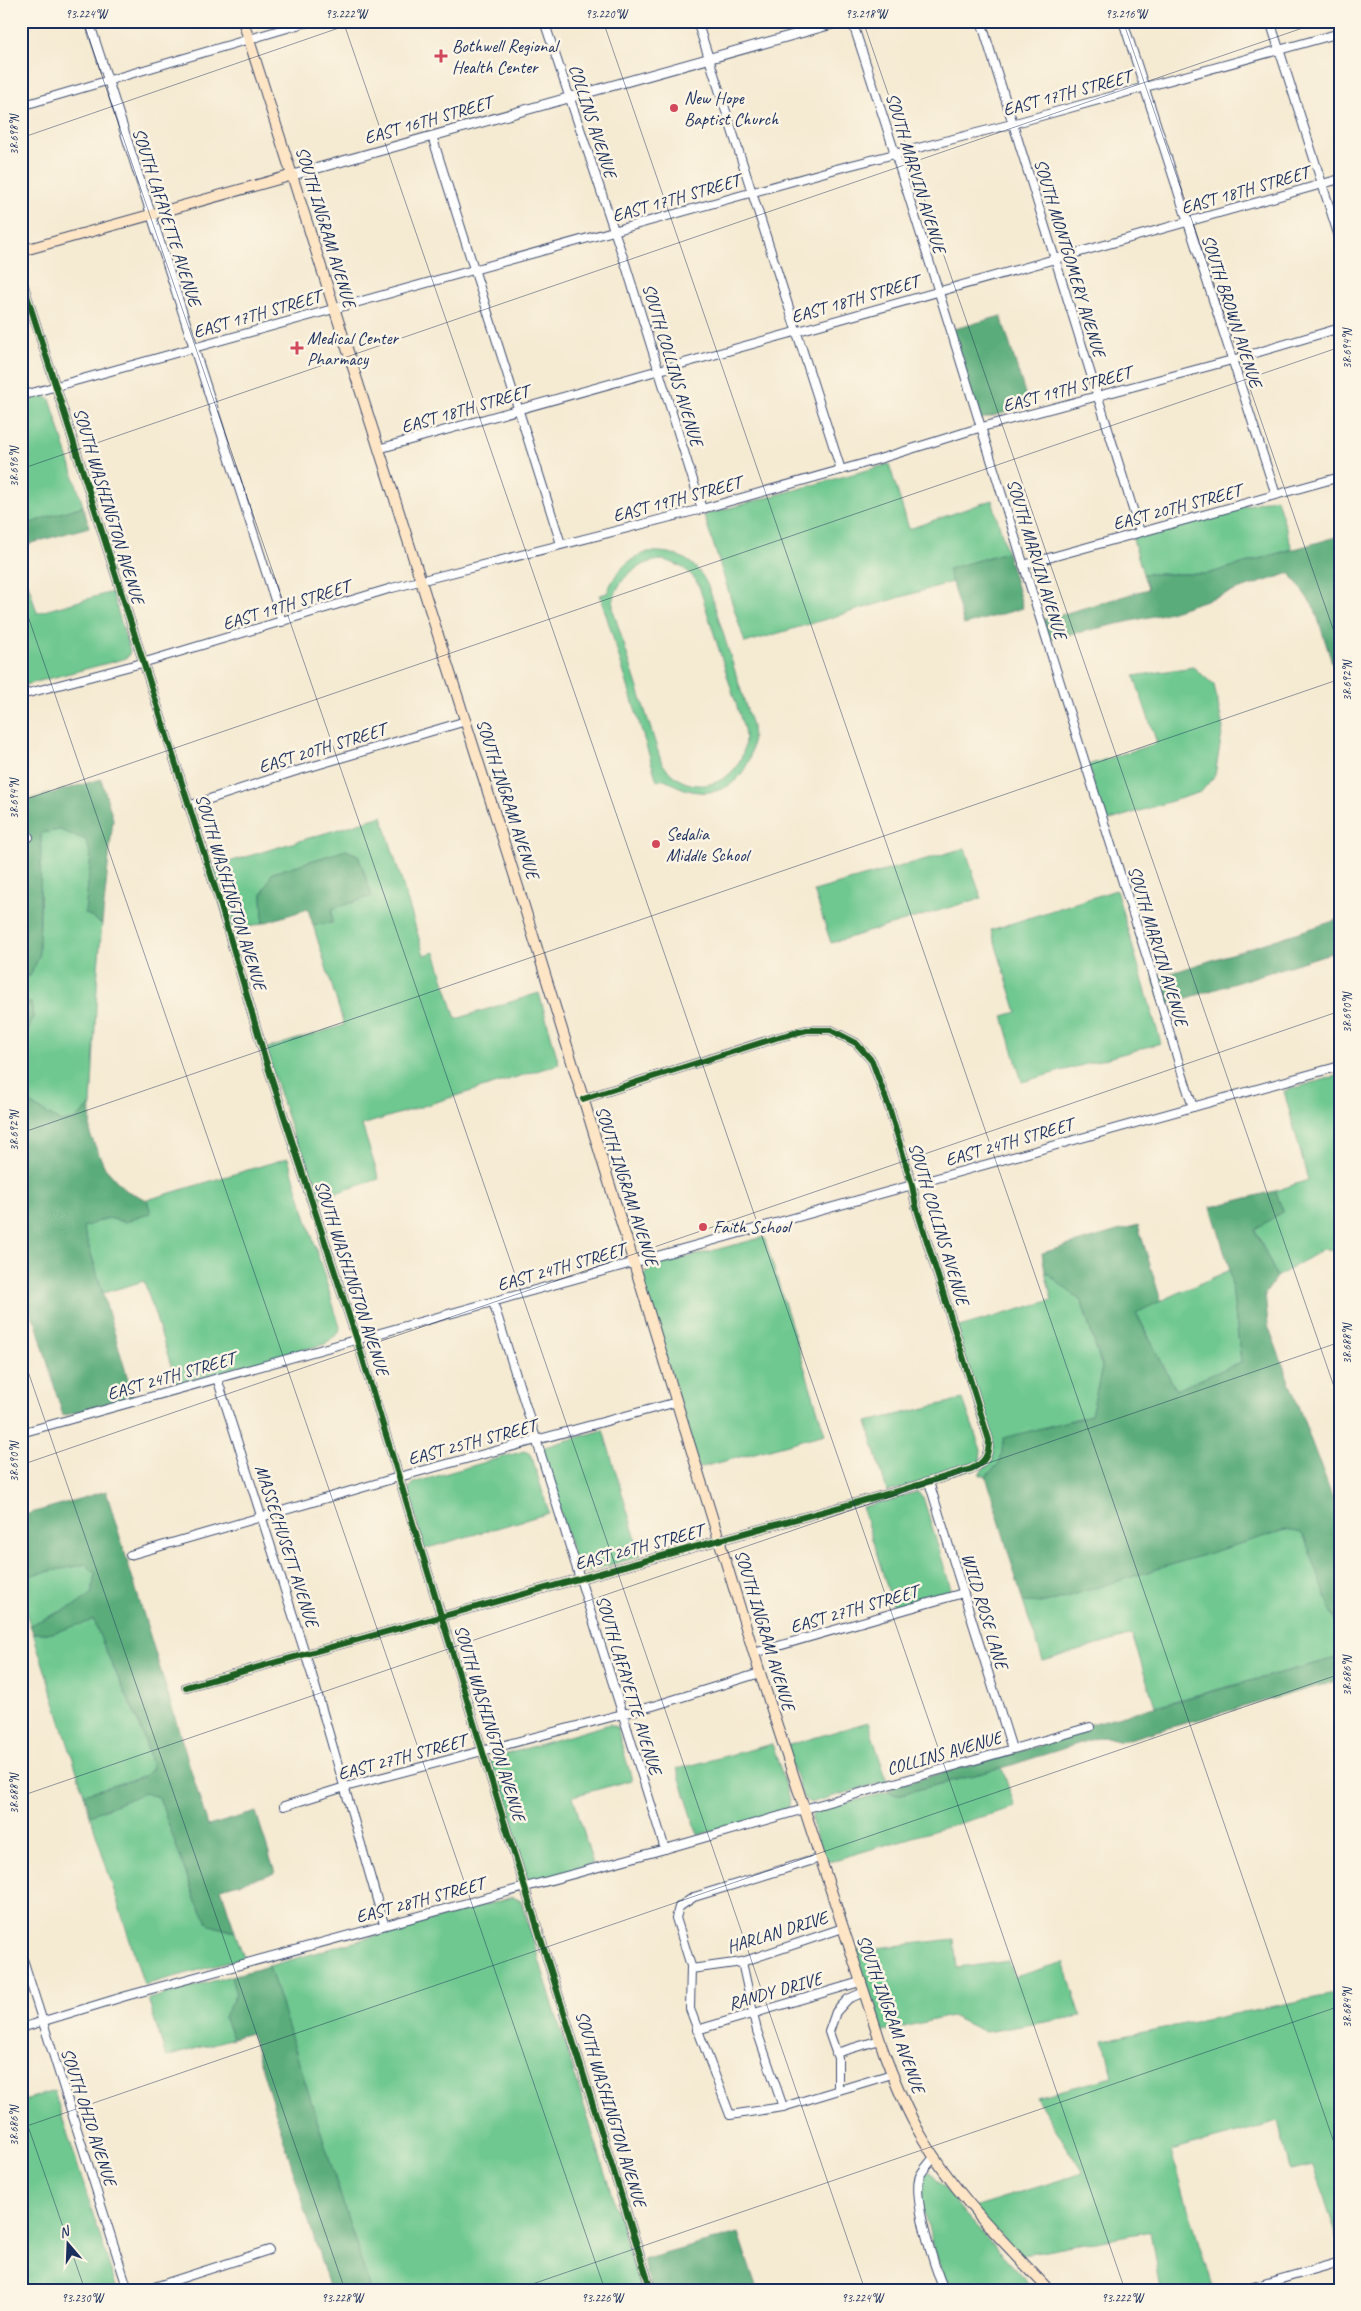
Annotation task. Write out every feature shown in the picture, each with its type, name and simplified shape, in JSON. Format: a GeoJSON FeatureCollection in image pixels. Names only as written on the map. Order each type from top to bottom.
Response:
{"type":"FeatureCollection","features":[{"type":"Feature","properties":{"kind":"main road","name":"SOUTH INGRAM AVENUE"},"geometry":{"type":"LineString","coordinates":[[243,21],[466,720],[760,1673],[892,2074],[922,2137],[934,2157],[960,2192],[1049,2290]]}},
{"type":"Feature","properties":{"kind":"main road","name":"EAST 16TH STREET"},"geometry":{"type":"LineString","coordinates":[[21,251],[292,175]]}},
{"type":"Feature","properties":{"kind":"street","name":"SOUTH LAFAYETTE AVENUE"},"geometry":{"type":"LineString","coordinates":[[89,21],[282,622]]}},
{"type":"Feature","properties":{"kind":"street"},"geometry":{"type":"LineString","coordinates":[[21,106],[311,21]]}},
{"type":"Feature","properties":{"kind":"street","name":"COLLINS AVENUE"},"geometry":{"type":"LineString","coordinates":[[544,21],[613,231]]}},
{"type":"Feature","properties":{"kind":"street"},"geometry":{"type":"LineString","coordinates":[[697,21],[841,470]]}},
{"type":"Feature","properties":{"kind":"street","name":"EAST 16TH STREET"},"geometry":{"type":"LineString","coordinates":[[292,175],[843,21]]}},
{"type":"Feature","properties":{"kind":"street","name":"SOUTH MARVIN AVENUE"},"geometry":{"type":"LineString","coordinates":[[852,21],[896,154],[937,292],[982,427],[1022,565],[1192,1107]]}},
{"type":"Feature","properties":{"kind":"street","name":"SOUTH MONTGOMERY AVENUE"},"geometry":{"type":"LineString","coordinates":[[980,21],[1140,532]]}},
{"type":"Feature","properties":{"kind":"street","name":"SOUTH BROWN AVENUE"},"geometry":{"type":"LineString","coordinates":[[1123,21],[1276,495]]}},
{"type":"Feature","properties":{"kind":"street"},"geometry":{"type":"LineString","coordinates":[[1270,21],[1340,240]]}},
{"type":"Feature","properties":{"kind":"street","name":"EAST 17TH STREET"},"geometry":{"type":"LineString","coordinates":[[21,396],[752,192],[1012,124],[1340,33]]}},
{"type":"Feature","properties":{"kind":"street"},"geometry":{"type":"LineString","coordinates":[[432,136],[560,544]]}},
{"type":"Feature","properties":{"kind":"street","name":"EAST 18TH STREET"},"geometry":{"type":"LineString","coordinates":[[378,449],[1340,179]]}},
{"type":"Feature","properties":{"kind":"street","name":"SOUTH COLLINS AVENUE"},"geometry":{"type":"LineString","coordinates":[[613,231],[702,509]]}},
{"type":"Feature","properties":{"kind":"street","name":"SOUTH WASHINGTON AVENUE"},"geometry":{"type":"LineString","coordinates":[[21,277],[142,663],[219,900],[266,1060],[400,1477],[525,1887],[651,2290]]}},
{"type":"Feature","properties":{"kind":"street","name":"EAST 19TH STREET"},"geometry":{"type":"LineString","coordinates":[[21,694],[142,663],[422,581],[702,509],[841,470],[982,427],[1232,360],[1340,328]]}},
{"type":"Feature","properties":{"kind":"street","name":"EAST 20TH STREET"},"geometry":{"type":"LineString","coordinates":[[1022,565],[1340,477]]}},
{"type":"Feature","properties":{"kind":"street","name":"EAST 20TH STREET"},"geometry":{"type":"LineString","coordinates":[[188,806],[466,720]]}},
{"type":"Feature","properties":{"kind":"street","name":"SOUTH COLLINS AVENUE"},"geometry":{"type":"LineString","coordinates":[[583,1099],[778,1037],[807,1030],[831,1030],[856,1043],[872,1061],[889,1107],[912,1185],[916,1206],[961,1349]]}},
{"type":"Feature","properties":{"kind":"street","name":"EAST 24TH STREET"},"geometry":{"type":"LineString","coordinates":[[21,1433],[1340,1066]]}},
{"type":"Feature","properties":{"kind":"street","name":"SOUTH LAFAYETTE AVENUE"},"geometry":{"type":"LineString","coordinates":[[493,1302],[665,1849]]}},
{"type":"Feature","properties":{"kind":"street","name":"EAST 26TH STREET"},"geometry":{"type":"LineString","coordinates":[[186,1687],[929,1482],[982,1464],[989,1451],[989,1440],[961,1349]]}},
{"type":"Feature","properties":{"kind":"street","name":"MASSECHUSETT AVENUE"},"geometry":{"type":"LineString","coordinates":[[217,1378],[306,1654],[384,1924]]}},
{"type":"Feature","properties":{"kind":"street","name":"EAST 25TH STREET"},"geometry":{"type":"LineString","coordinates":[[130,1555],[400,1477],[677,1402]]}},
{"type":"Feature","properties":{"kind":"street","name":"WILD ROSE LANE"},"geometry":{"type":"LineString","coordinates":[[929,1482],[1012,1750]]}},
{"type":"Feature","properties":{"kind":"street","name":"EAST 27TH STREET"},"geometry":{"type":"LineString","coordinates":[[754,1653],[963,1593]]}},
{"type":"Feature","properties":{"kind":"street","name":"EAST 27TH STREET"},"geometry":{"type":"LineString","coordinates":[[284,1806],[345,1787],[623,1714],[760,1673]]}},
{"type":"Feature","properties":{"kind":"street","name":"COLLINS AVENUE"},"geometry":{"type":"LineString","coordinates":[[805,1809],[1090,1726]]}},
{"type":"Feature","properties":{"kind":"street","name":"EAST 28TH STREET"},"geometry":{"type":"LineString","coordinates":[[21,2028],[384,1924],[665,1849],[805,1809]]}},
{"type":"Feature","properties":{"kind":"street"},"geometry":{"type":"LineString","coordinates":[[820,1858],[694,1897],[680,1907],[676,1918],[691,1969],[690,2009],[730,2115],[783,2107],[892,2074]]}},
{"type":"Feature","properties":{"kind":"street","name":"HARLAN DRIVE"},"geometry":{"type":"LineString","coordinates":[[691,1969],[742,1962],[843,1928]]}},
{"type":"Feature","properties":{"kind":"street","name":"SOUTH OHIO AVENUE"},"geometry":{"type":"LineString","coordinates":[[21,1954],[128,2290]]}},
{"type":"Feature","properties":{"kind":"street"},"geometry":{"type":"LineString","coordinates":[[742,1962],[752,2013],[783,2107]]}},
{"type":"Feature","properties":{"kind":"street"},"geometry":{"type":"LineString","coordinates":[[838,2090],[836,2053],[829,2032],[836,2012],[862,1987]]}},
{"type":"Feature","properties":{"kind":"street","name":"RANDY DRIVE"},"geometry":{"type":"LineString","coordinates":[[697,2030],[752,2013],[862,1987]]}},
{"type":"Feature","properties":{"kind":"street"},"geometry":{"type":"LineString","coordinates":[[836,2053],[880,2040]]}},
{"type":"Feature","properties":{"kind":"street"},"geometry":{"type":"LineString","coordinates":[[934,2157],[919,2177],[918,2194],[926,2234],[944,2290]]}},
{"type":"Feature","properties":{"kind":"street"},"geometry":{"type":"LineString","coordinates":[[145,2290],[270,2250]]}},
{"type":"Feature","properties":{"kind":"street"},"geometry":{"type":"LineString","coordinates":[[1243,2290],[1340,2262]]}},
{"type":"Feature","properties":{"kind":"street"},"geometry":{"type":"LineString","coordinates":[[1273,2281],[1277,2290]]}},
{"type":"Feature","properties":{"kind":"green space"},"geometry":{"type":"Polygon","coordinates":[[[1001,316],[1029,406],[978,420],[951,330],[1001,316]]]}},
{"type":"Feature","properties":{"kind":"green space"},"geometry":{"type":"Polygon","coordinates":[[[43,396],[50,399],[83,506],[21,527],[21,402],[43,396]]]}},
{"type":"Feature","properties":{"kind":"green space"},"geometry":{"type":"Polygon","coordinates":[[[889,464],[909,529],[992,500],[1007,552],[949,569],[952,582],[745,643],[704,515],[889,464]]]}},
{"type":"Feature","properties":{"kind":"green space"},"geometry":{"type":"Polygon","coordinates":[[[1275,498],[1278,502],[1292,549],[1207,574],[1143,574],[1132,536],[1275,498]]]}},
{"type":"Feature","properties":{"kind":"green space"},"geometry":{"type":"Polygon","coordinates":[[[83,506],[89,527],[21,546],[21,527],[83,506]]]}},
{"type":"Feature","properties":{"kind":"green space"},"geometry":{"type":"Polygon","coordinates":[[[1340,536],[1340,688],[1315,609],[1290,573],[1163,614],[1049,639],[1043,620],[1148,589],[1143,574],[1207,574],[1340,536]]]}},
{"type":"Feature","properties":{"kind":"green space"},"geometry":{"type":"Polygon","coordinates":[[[648,552],[669,553],[686,560],[700,572],[710,591],[752,726],[752,746],[748,762],[740,776],[729,786],[715,791],[699,792],[683,788],[665,779],[657,781],[600,595],[607,593],[618,573],[627,563],[648,552]],[[662,560],[652,562],[635,569],[627,575],[617,591],[613,610],[661,761],[673,775],[687,783],[702,785],[716,782],[729,775],[739,763],[744,747],[744,729],[699,586],[688,572],[662,560]]]}},
{"type":"Feature","properties":{"kind":"green space"},"geometry":{"type":"Polygon","coordinates":[[[1007,552],[1023,608],[964,625],[948,569],[1007,552]]]}},
{"type":"Feature","properties":{"kind":"green space"},"geometry":{"type":"Polygon","coordinates":[[[28,583],[37,613],[112,592],[130,652],[127,658],[21,686],[21,585],[28,583]]]}},
{"type":"Feature","properties":{"kind":"green space"},"geometry":{"type":"Polygon","coordinates":[[[1193,667],[1214,685],[1223,728],[1215,775],[1201,792],[1104,822],[1088,765],[1157,743],[1134,676],[1193,667]]]}},
{"type":"Feature","properties":{"kind":"green space"},"geometry":{"type":"Polygon","coordinates":[[[101,779],[113,819],[102,924],[85,913],[91,856],[86,840],[60,830],[41,833],[39,957],[30,976],[21,976],[21,802],[101,779]]]}},
{"type":"Feature","properties":{"kind":"green space"},"geometry":{"type":"Polygon","coordinates":[[[382,816],[424,955],[435,952],[456,1019],[539,993],[559,1064],[362,1125],[379,1179],[314,1200],[265,1049],[344,1025],[313,925],[332,923],[332,909],[372,896],[358,855],[346,850],[273,873],[262,895],[263,923],[229,933],[209,868],[382,816]]]}},
{"type":"Feature","properties":{"kind":"green space"},"geometry":{"type":"Polygon","coordinates":[[[60,830],[86,840],[91,856],[85,913],[102,924],[91,1105],[75,1120],[61,1122],[21,1098],[21,1049],[33,1017],[31,1003],[21,1002],[21,976],[30,976],[40,928],[41,833],[60,830]]]}},
{"type":"Feature","properties":{"kind":"green space"},"geometry":{"type":"Polygon","coordinates":[[[965,848],[981,898],[831,943],[814,891],[965,848]]]}},
{"type":"Feature","properties":{"kind":"green space"},"geometry":{"type":"Polygon","coordinates":[[[346,850],[358,855],[372,896],[332,909],[332,923],[313,925],[308,909],[263,923],[262,895],[272,873],[346,850]]]}},
{"type":"Feature","properties":{"kind":"green space"},"geometry":{"type":"Polygon","coordinates":[[[1116,890],[1161,1043],[1022,1082],[1003,1016],[1017,1012],[991,930],[1116,890]]]}},
{"type":"Feature","properties":{"kind":"green space"},"geometry":{"type":"Polygon","coordinates":[[[1340,919],[1340,950],[1162,1006],[1153,979],[1340,919]]]}},
{"type":"Feature","properties":{"kind":"green space"},"geometry":{"type":"Polygon","coordinates":[[[21,1002],[31,1003],[33,1017],[21,1049],[21,1002]]]}},
{"type":"Feature","properties":{"kind":"green space"},"geometry":{"type":"Polygon","coordinates":[[[1340,1075],[1340,1250],[1323,1249],[1277,1277],[1255,1229],[1283,1211],[1275,1191],[1308,1180],[1284,1091],[1340,1075]]]}},
{"type":"Feature","properties":{"kind":"green space"},"geometry":{"type":"Polygon","coordinates":[[[21,1098],[61,1122],[75,1120],[91,1105],[90,1134],[105,1168],[125,1190],[147,1200],[151,1213],[125,1222],[108,1218],[83,1227],[133,1396],[63,1416],[36,1323],[21,1296],[21,1098]]]}},
{"type":"Feature","properties":{"kind":"green space"},"geometry":{"type":"Polygon","coordinates":[[[288,1158],[340,1327],[339,1333],[325,1344],[177,1384],[144,1281],[103,1293],[83,1227],[108,1218],[125,1222],[151,1213],[147,1200],[288,1158]]]}},
{"type":"Feature","properties":{"kind":"green space"},"geometry":{"type":"Polygon","coordinates":[[[1275,1191],[1283,1211],[1255,1230],[1277,1277],[1265,1294],[1268,1325],[1340,1518],[1340,1635],[1303,1533],[1285,1530],[1046,1603],[1023,1602],[986,1476],[1000,1463],[1004,1438],[1091,1415],[1102,1368],[1082,1302],[1045,1271],[1042,1253],[1138,1225],[1161,1301],[1136,1313],[1176,1390],[1241,1362],[1230,1270],[1211,1207],[1275,1191]]]}},
{"type":"Feature","properties":{"kind":"green space"},"geometry":{"type":"Polygon","coordinates":[[[764,1237],[825,1434],[699,1468],[642,1279],[646,1271],[655,1266],[764,1237]]]}},
{"type":"Feature","properties":{"kind":"green space"},"geometry":{"type":"Polygon","coordinates":[[[1230,1270],[1241,1362],[1176,1390],[1136,1312],[1230,1270]]]}},
{"type":"Feature","properties":{"kind":"green space"},"geometry":{"type":"Polygon","coordinates":[[[1045,1271],[1082,1302],[1102,1368],[1091,1415],[1005,1438],[1000,1463],[986,1476],[979,1475],[989,1460],[989,1443],[952,1329],[1052,1300],[1045,1271]]]}},
{"type":"Feature","properties":{"kind":"green space"},"geometry":{"type":"Polygon","coordinates":[[[963,1399],[981,1450],[980,1461],[971,1469],[887,1492],[867,1422],[963,1399]]]}},
{"type":"Feature","properties":{"kind":"green space"},"geometry":{"type":"Polygon","coordinates":[[[603,1430],[641,1556],[579,1574],[541,1448],[603,1430]]]}},
{"type":"Feature","properties":{"kind":"green space"},"geometry":{"type":"Polygon","coordinates":[[[524,1451],[531,1454],[549,1513],[424,1549],[408,1490],[413,1483],[524,1451]]]}},
{"type":"Feature","properties":{"kind":"green space"},"geometry":{"type":"Polygon","coordinates":[[[106,1491],[208,1826],[256,1812],[275,1873],[221,1888],[235,1932],[210,1925],[196,1902],[159,1797],[144,1793],[90,1815],[84,1794],[143,1777],[152,1768],[142,1731],[94,1620],[52,1633],[33,1633],[30,1625],[78,1604],[92,1593],[95,1573],[86,1564],[21,1577],[21,1516],[106,1491]]]}},
{"type":"Feature","properties":{"kind":"green space"},"geometry":{"type":"Polygon","coordinates":[[[917,1492],[923,1497],[951,1589],[948,1594],[894,1609],[862,1507],[917,1492]]]}},
{"type":"Feature","properties":{"kind":"green space"},"geometry":{"type":"Polygon","coordinates":[[[1284,1530],[1303,1532],[1340,1635],[1340,1657],[1155,1706],[1132,1635],[1043,1661],[1023,1602],[1046,1603],[1284,1530]]]}},
{"type":"Feature","properties":{"kind":"green space"},"geometry":{"type":"Polygon","coordinates":[[[86,1564],[95,1572],[92,1593],[78,1604],[30,1625],[21,1596],[21,1577],[86,1564]]]}},
{"type":"Feature","properties":{"kind":"green space"},"geometry":{"type":"Polygon","coordinates":[[[94,1619],[108,1656],[141,1730],[152,1768],[143,1777],[84,1794],[33,1633],[52,1633],[94,1619]]]}},
{"type":"Feature","properties":{"kind":"green space"},"geometry":{"type":"Polygon","coordinates":[[[1340,1657],[1340,1680],[1121,1741],[1103,1736],[1002,1768],[897,1795],[888,1792],[895,1786],[1067,1738],[1076,1728],[1340,1657]]]}},
{"type":"Feature","properties":{"kind":"green space"},"geometry":{"type":"Polygon","coordinates":[[[868,1722],[887,1781],[810,1803],[803,1798],[786,1746],[868,1722]]]}},
{"type":"Feature","properties":{"kind":"green space"},"geometry":{"type":"Polygon","coordinates":[[[610,1724],[617,1728],[632,1780],[573,1796],[593,1864],[530,1881],[525,1876],[489,1763],[493,1758],[610,1724]]]}},
{"type":"Feature","properties":{"kind":"green space"},"geometry":{"type":"Polygon","coordinates":[[[772,1744],[790,1799],[789,1807],[782,1811],[698,1835],[677,1769],[772,1744]]]}},
{"type":"Feature","properties":{"kind":"green space"},"geometry":{"type":"Polygon","coordinates":[[[1002,1768],[1015,1807],[824,1863],[812,1822],[812,1815],[820,1810],[888,1792],[897,1795],[1002,1768]]]}},
{"type":"Feature","properties":{"kind":"green space"},"geometry":{"type":"Polygon","coordinates":[[[144,1793],[159,1797],[196,1902],[210,1925],[235,1932],[244,1958],[144,1985],[90,1815],[144,1793]]]}},
{"type":"Feature","properties":{"kind":"green space"},"geometry":{"type":"Polygon","coordinates":[[[513,1897],[521,1901],[641,2290],[370,2290],[269,1966],[513,1897]]]}},
{"type":"Feature","properties":{"kind":"green space"},"geometry":{"type":"Polygon","coordinates":[[[954,1939],[957,1968],[1009,1961],[1015,1977],[1064,1962],[1081,2016],[985,2032],[951,2016],[878,2033],[851,1951],[954,1939]]]}},
{"type":"Feature","properties":{"kind":"green space"},"geometry":{"type":"Polygon","coordinates":[[[269,1966],[370,2290],[330,2290],[251,2033],[233,2038],[224,2017],[236,1994],[231,1976],[269,1966]]]}},
{"type":"Feature","properties":{"kind":"green space"},"geometry":{"type":"Polygon","coordinates":[[[231,1976],[236,1994],[224,2017],[233,2038],[166,2057],[148,1999],[231,1976]]]}},
{"type":"Feature","properties":{"kind":"green space"},"geometry":{"type":"Polygon","coordinates":[[[1340,1993],[1340,2247],[1314,2165],[1290,2170],[1278,2122],[1171,2151],[1213,2290],[1161,2290],[1151,2231],[1018,2255],[973,2207],[1083,2173],[1036,2097],[1113,2077],[1104,2040],[1340,1993]]]}},
{"type":"Feature","properties":{"kind":"green space"},"geometry":{"type":"Polygon","coordinates":[[[54,2091],[117,2290],[21,2290],[21,2101],[54,2091]]]}},
{"type":"Feature","properties":{"kind":"green space"},"geometry":{"type":"Polygon","coordinates":[[[931,2172],[964,2213],[1035,2290],[947,2290],[918,2194],[923,2174],[931,2172]]]}},
{"type":"Feature","properties":{"kind":"green space"},"geometry":{"type":"Polygon","coordinates":[[[738,2233],[757,2290],[652,2290],[643,2260],[738,2233]]]}},
{"type":"Feature","properties":{"kind":"cycle path"},"geometry":{"type":"LineString","coordinates":[[21,277],[219,900],[266,1061],[357,1340],[502,1815],[651,2290]]}},
{"type":"Feature","properties":{"kind":"cycle path"},"geometry":{"type":"LineString","coordinates":[[186,1687],[898,1491],[971,1469],[983,1461],[988,1450],[989,1440],[916,1206],[912,1185],[889,1107],[872,1061],[856,1043],[831,1030],[807,1030],[779,1037],[583,1099]]}},
{"type":"Feature","properties":{"kind":"place","name":"Bothwell Regional Health Center"},"geometry":{"type":"Point","coordinates":[441,56]}},
{"type":"Feature","properties":{"kind":"place","name":"New Hope Baptist Church"},"geometry":{"type":"Point","coordinates":[674,108]}},
{"type":"Feature","properties":{"kind":"place","name":"Medical Center Pharmacy"},"geometry":{"type":"Point","coordinates":[297,348]}},
{"type":"Feature","properties":{"kind":"place","name":"Sedalia Middle School"},"geometry":{"type":"Point","coordinates":[656,844]}},
{"type":"Feature","properties":{"kind":"place","name":"Faith School"},"geometry":{"type":"Point","coordinates":[703,1227]}}]}
